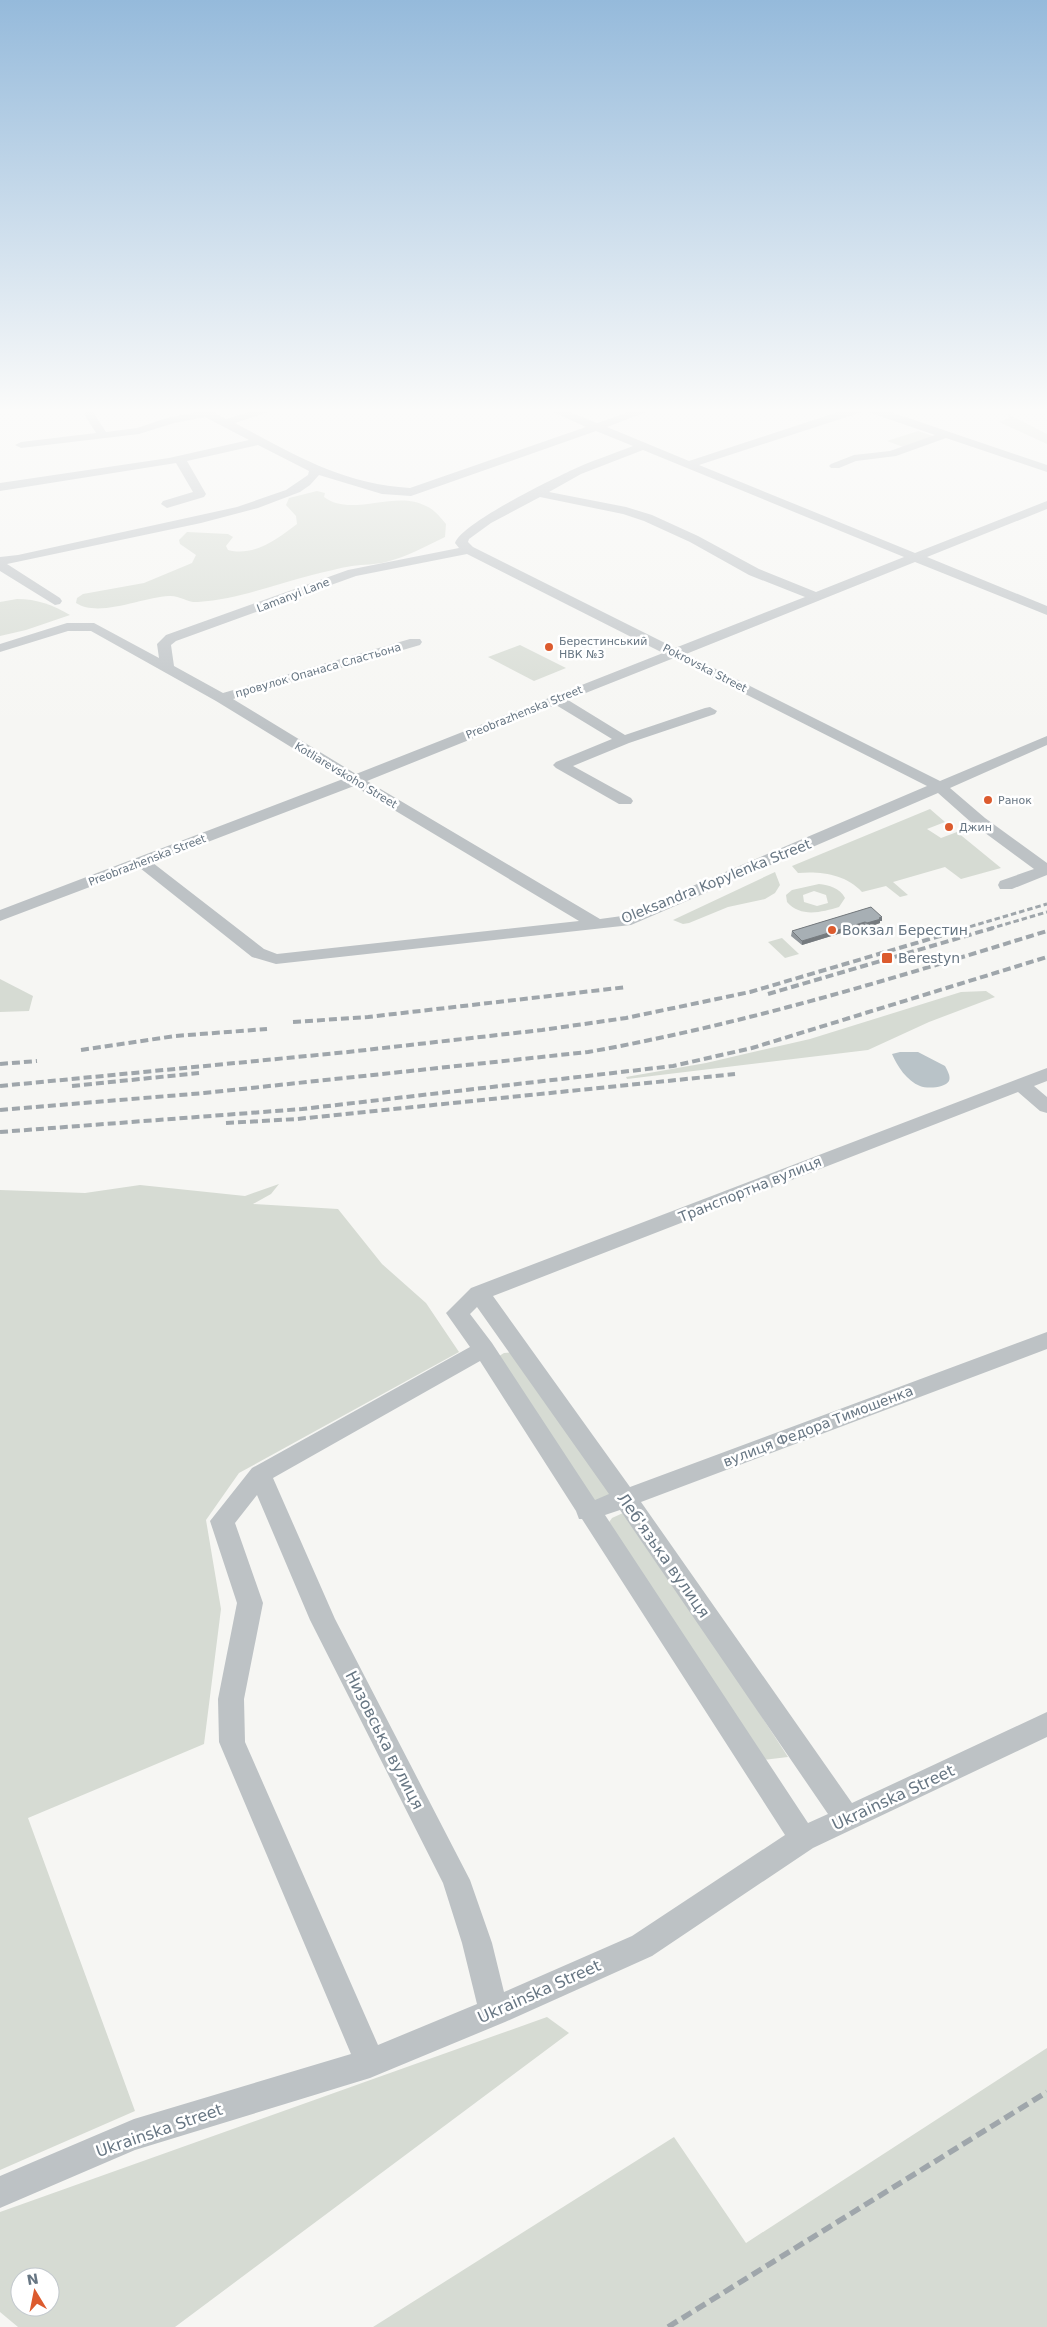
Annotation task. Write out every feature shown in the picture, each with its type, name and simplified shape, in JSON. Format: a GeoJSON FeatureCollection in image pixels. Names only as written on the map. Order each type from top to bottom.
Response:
{"type":"FeatureCollection","features":[{"type":"Feature","properties":{"kind":"street"},"geometry":{"type":"LineString","coordinates":[[0,561],[18,559],[216,516]]}},
{"type":"Feature","properties":{"kind":"street"},"geometry":{"type":"LineString","coordinates":[[469,550],[461,543],[463,537],[495,516]]}},
{"type":"Feature","properties":{"kind":"street"},"geometry":{"type":"LineString","coordinates":[[640,516],[694,539],[754,572],[815,596]]}},
{"type":"Feature","properties":{"kind":"street"},"geometry":{"type":"LineString","coordinates":[[816,516],[1047,611]]}},
{"type":"Feature","properties":{"kind":"street","name":"Preobrazhenska Street"},"geometry":{"type":"LineString","coordinates":[[0,916],[355,780],[1020,516]]}},
{"type":"Feature","properties":{"kind":"street","name":"Pokrovska Street"},"geometry":{"type":"LineString","coordinates":[[469,550],[940,787],[979,821],[1046,870],[1006,885]]}},
{"type":"Feature","properties":{"kind":"street","name":"Lamanyi Lane"},"geometry":{"type":"LineString","coordinates":[[166,667],[164,644],[170,638],[353,574],[469,550]]}},
{"type":"Feature","properties":{"kind":"street"},"geometry":{"type":"LineString","coordinates":[[0,566],[55,601]]}},
{"type":"Feature","properties":{"kind":"street","name":"Kotliarevskoho Street"},"geometry":{"type":"LineString","coordinates":[[0,648],[67,627],[94,627],[221,698],[597,924]]}},
{"type":"Feature","properties":{"kind":"street","name":"провулок Опанаса Сластьона"},"geometry":{"type":"LineString","coordinates":[[221,698],[415,642]]}},
{"type":"Feature","properties":{"kind":"street"},"geometry":{"type":"LineString","coordinates":[[556,699],[624,740]]}},
{"type":"Feature","properties":{"kind":"street"},"geometry":{"type":"LineString","coordinates":[[625,800],[561,765],[624,740],[710,711]]}},
{"type":"Feature","properties":{"kind":"street","name":"Oleksandra Kopylenka Street"},"geometry":{"type":"LineString","coordinates":[[142,862],[258,953],[276,959],[597,924],[625,920],[1047,740]]}},
{"type":"Feature","properties":{"kind":"street","name":"Транспортна вулиця"},"geometry":{"type":"LineString","coordinates":[[484,1349],[457,1313],[478,1293],[647,1230],[1047,1074]]}},
{"type":"Feature","properties":{"kind":"street"},"geometry":{"type":"LineString","coordinates":[[1020,1084],[1047,1107]]}},
{"type":"Feature","properties":{"kind":"street","name":"Леб'язька вулиця"},"geometry":{"type":"LineString","coordinates":[[478,1293],[625,1498],[847,1818]]}},
{"type":"Feature","properties":{"kind":"street","name":"вулиця Федора Тимошенка"},"geometry":{"type":"LineString","coordinates":[[588,1512],[1047,1340]]}},
{"type":"Feature","properties":{"kind":"street"},"geometry":{"type":"LineString","coordinates":[[370,2063],[232,1742],[231,1699],[250,1603],[222,1521],[260,1474],[484,1349],[588,1512],[803,1839]]}},
{"type":"Feature","properties":{"kind":"street","name":"Низовська вулиця"},"geometry":{"type":"LineString","coordinates":[[260,1474],[323,1620],[456,1880],[477,1942],[494,2012]]}},
{"type":"Feature","properties":{"kind":"street","name":"Ukrainska Street"},"geometry":{"type":"LineString","coordinates":[[0,2192],[134,2135],[370,2063],[494,2012],[642,1946],[803,1839],[1047,1724]]}},
{"type":"Feature","properties":{"kind":"shaded area"},"geometry":{"type":"Polygon","coordinates":[[[296,516],[439,516],[446,524],[445,537],[394,560],[337,569],[227,598],[194,602],[169,596],[109,608],[86,607],[76,603],[77,598],[83,594],[144,583],[192,563],[196,555],[180,544],[179,540],[187,532],[228,534],[233,537],[226,546],[228,550],[247,551],[265,545],[297,524],[296,516]]]}},
{"type":"Feature","properties":{"kind":"shaded area"},"geometry":{"type":"Polygon","coordinates":[[[17,599],[45,603],[70,615],[26,630],[0,636],[0,602],[17,599]]]}},
{"type":"Feature","properties":{"kind":"shaded area"},"geometry":{"type":"Polygon","coordinates":[[[520,645],[566,668],[534,681],[488,657],[520,645]]]}},
{"type":"Feature","properties":{"kind":"shaded area"},"geometry":{"type":"Polygon","coordinates":[[[930,809],[945,822],[927,829],[941,838],[957,832],[1001,868],[961,879],[945,867],[893,882],[908,895],[900,897],[886,886],[862,892],[856,886],[841,878],[824,873],[798,873],[792,866],[930,809]]]}},
{"type":"Feature","properties":{"kind":"shaded area"},"geometry":{"type":"Polygon","coordinates":[[[775,872],[780,885],[775,893],[765,899],[728,907],[689,923],[683,924],[673,920],[775,872]]]}},
{"type":"Feature","properties":{"kind":"shaded area"},"geometry":{"type":"Polygon","coordinates":[[[823,884],[837,889],[845,898],[839,907],[826,911],[805,912],[787,902],[786,895],[792,890],[823,884]],[[814,891],[803,895],[804,902],[817,906],[828,903],[826,895],[814,891]]]}},
{"type":"Feature","properties":{"kind":"shaded area"},"geometry":{"type":"Polygon","coordinates":[[[782,938],[799,954],[785,958],[768,942],[782,938]]]}},
{"type":"Feature","properties":{"kind":"shaded area"},"geometry":{"type":"Polygon","coordinates":[[[0,979],[33,996],[29,1011],[0,1012],[0,979]]]}},
{"type":"Feature","properties":{"kind":"shaded area"},"geometry":{"type":"Polygon","coordinates":[[[986,991],[995,997],[929,1022],[868,1050],[627,1079],[626,1077],[706,1063],[810,1039],[961,992],[986,991]]]}},
{"type":"Feature","properties":{"kind":"shaded area"},"geometry":{"type":"Polygon","coordinates":[[[918,1052],[945,1066],[949,1075],[949,1081],[944,1085],[931,1088],[915,1084],[903,1073],[892,1054],[918,1052]]]}},
{"type":"Feature","properties":{"kind":"shaded area"},"geometry":{"type":"Polygon","coordinates":[[[279,1184],[271,1194],[253,1204],[338,1209],[382,1264],[426,1303],[459,1352],[239,1473],[206,1520],[221,1609],[204,1744],[28,1818],[135,2111],[0,2170],[0,1190],[85,1193],[140,1185],[245,1196],[279,1184]]]}},
{"type":"Feature","properties":{"kind":"shaded area"},"geometry":{"type":"Polygon","coordinates":[[[514,1352],[612,1497],[593,1503],[496,1358],[504,1353],[514,1352]]]}},
{"type":"Feature","properties":{"kind":"shaded area"},"geometry":{"type":"Polygon","coordinates":[[[623,1513],[646,1538],[788,1757],[763,1760],[607,1525],[612,1518],[623,1513]]]}},
{"type":"Feature","properties":{"kind":"shaded area"},"geometry":{"type":"Polygon","coordinates":[[[547,2017],[569,2033],[175,2327],[18,2327],[0,2312],[0,2212],[547,2017]]]}},
{"type":"Feature","properties":{"kind":"shaded area"},"geometry":{"type":"Polygon","coordinates":[[[1047,2048],[1047,2327],[373,2327],[674,2137],[746,2243],[1047,2048]]]}},
{"type":"Feature","properties":{"kind":"building","name":"Вокзал Берестин"},"geometry":{"type":"Polygon","coordinates":[[[871,907],[882,917],[879,918],[881,919],[802,941],[792,931],[871,907]]]}},
{"type":"Feature","properties":{"kind":"railway"},"geometry":{"type":"LineString","coordinates":[[962,929],[1047,904]]}},
{"type":"Feature","properties":{"kind":"railway"},"geometry":{"type":"LineString","coordinates":[[989,929],[1047,912]]}},
{"type":"Feature","properties":{"kind":"railway"},"geometry":{"type":"LineString","coordinates":[[0,1086],[348,1052],[542,1030],[626,1018],[750,992],[967,928]]}},
{"type":"Feature","properties":{"kind":"railway"},"geometry":{"type":"LineString","coordinates":[[768,994],[993,928]]}},
{"type":"Feature","properties":{"kind":"railway"},"geometry":{"type":"LineString","coordinates":[[0,1110],[204,1093],[588,1052],[705,1028],[819,999],[1047,931]]}},
{"type":"Feature","properties":{"kind":"railway"},"geometry":{"type":"LineString","coordinates":[[0,1132],[302,1109],[673,1066],[752,1048],[1047,957]]}},
{"type":"Feature","properties":{"kind":"railway"},"geometry":{"type":"LineString","coordinates":[[293,1022],[368,1017],[627,987]]}},
{"type":"Feature","properties":{"kind":"railway"},"geometry":{"type":"LineString","coordinates":[[81,1050],[175,1036],[267,1029]]}},
{"type":"Feature","properties":{"kind":"railway"},"geometry":{"type":"LineString","coordinates":[[0,1064],[37,1061]]}},
{"type":"Feature","properties":{"kind":"railway"},"geometry":{"type":"LineString","coordinates":[[72,1086],[199,1073]]}},
{"type":"Feature","properties":{"kind":"railway"},"geometry":{"type":"LineString","coordinates":[[226,1123],[297,1119],[735,1074]]}},
{"type":"Feature","properties":{"kind":"railway"},"geometry":{"type":"LineString","coordinates":[[668,2327],[1047,2092]]}},
{"type":"Feature","properties":{"kind":"place","name":"Берестинський НВК №3"},"geometry":{"type":"Point","coordinates":[549,647]}},
{"type":"Feature","properties":{"kind":"place","name":"Ранок"},"geometry":{"type":"Point","coordinates":[988,800]}},
{"type":"Feature","properties":{"kind":"place","name":"Джин"},"geometry":{"type":"Point","coordinates":[949,827]}},
{"type":"Feature","properties":{"kind":"place","name":"Вокзал Берестин"},"geometry":{"type":"Point","coordinates":[832,930]}},
{"type":"Feature","properties":{"kind":"place","name":"Berestyn"},"geometry":{"type":"Point","coordinates":[887,958]}}]}
